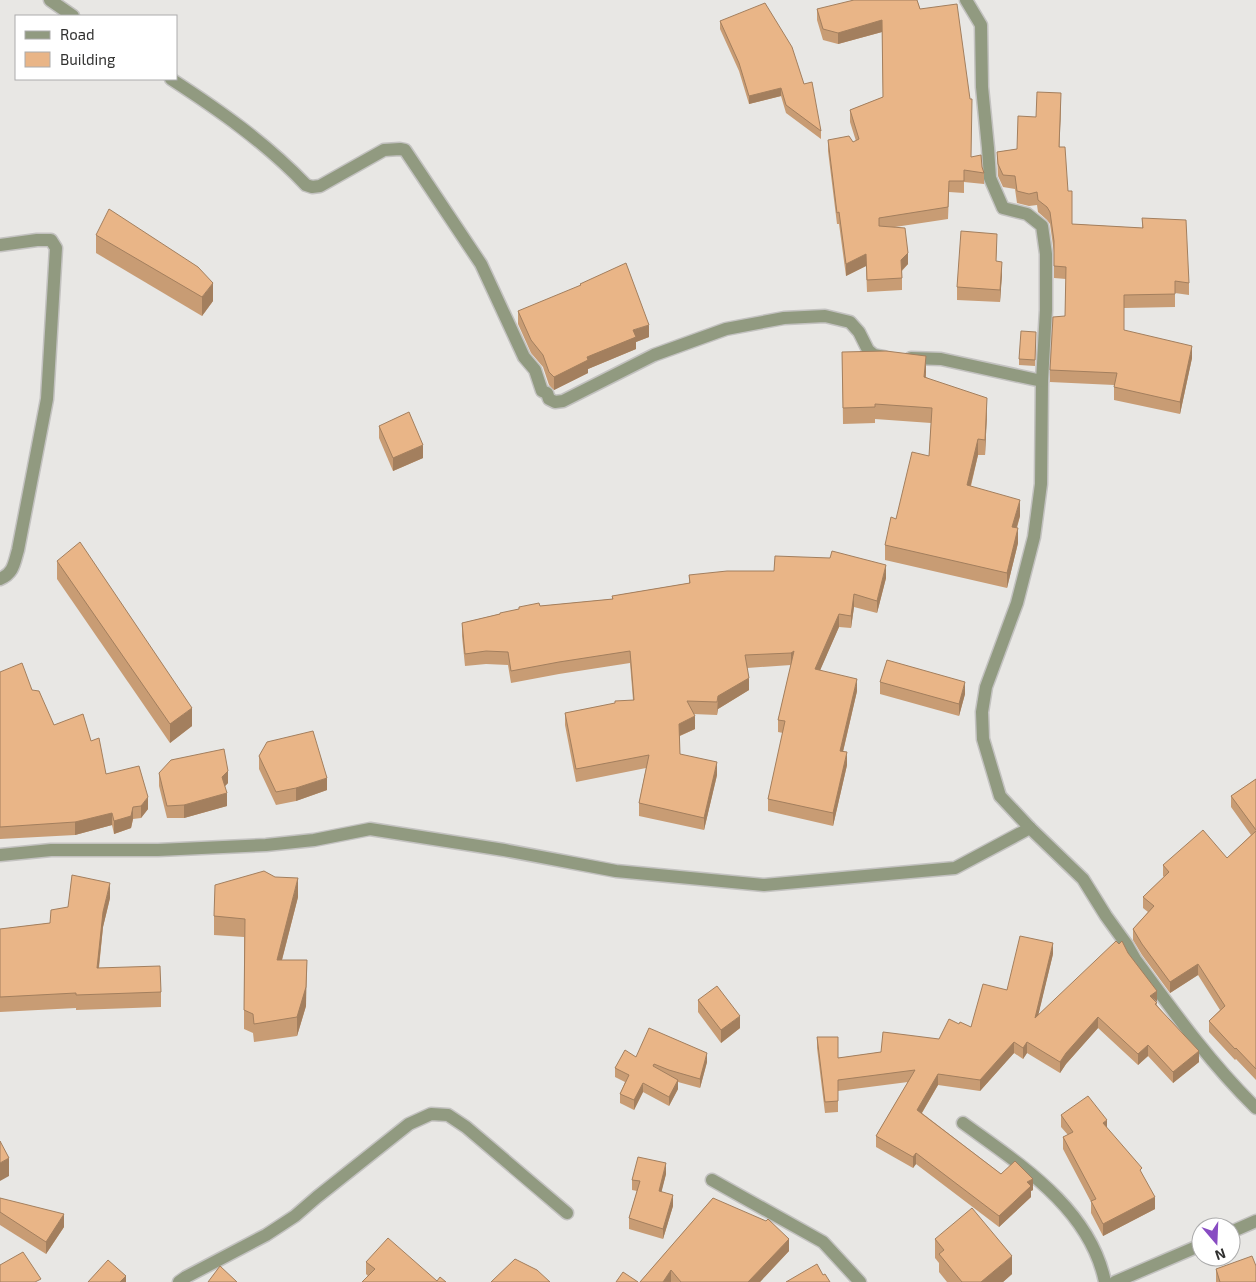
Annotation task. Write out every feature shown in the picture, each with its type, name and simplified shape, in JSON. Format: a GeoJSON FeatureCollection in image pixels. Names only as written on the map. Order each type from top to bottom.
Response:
{"type":"FeatureCollection","features":[{"type":"Feature","properties":{"kind":"street"},"geometry":{"type":"LineString","coordinates":[[50,0],[72,15]]}},
{"type":"Feature","properties":{"kind":"street"},"geometry":{"type":"LineString","coordinates":[[966,0],[980,25],[982,87],[990,178],[1002,208],[1026,214],[1042,226],[1046,254],[1041,484],[1034,537],[1017,603],[986,687],[982,712],[984,739],[1000,796],[1083,879],[1135,959],[1192,1036],[1234,1086],[1256,1108]]}},
{"type":"Feature","properties":{"kind":"street"},"geometry":{"type":"LineString","coordinates":[[173,80],[212,105],[255,137],[306,185],[312,187],[320,186],[384,150],[405,150],[481,264],[524,357],[535,370],[542,391],[547,393],[549,399],[555,402],[563,401],[654,355],[726,329],[784,318],[825,316],[850,322],[859,332],[868,350],[880,357],[941,359],[1042,381]]}},
{"type":"Feature","properties":{"kind":"street"},"geometry":{"type":"LineString","coordinates":[[0,245],[51,240],[56,248],[47,399],[18,550],[11,572],[0,579]]}},
{"type":"Feature","properties":{"kind":"street"},"geometry":{"type":"LineString","coordinates":[[0,855],[52,850],[158,850],[266,845],[314,840],[370,829],[504,850],[616,871],[764,885],[955,868],[1030,828]]}},
{"type":"Feature","properties":{"kind":"street"},"geometry":{"type":"LineString","coordinates":[[179,1282],[266,1235],[295,1216],[408,1124],[431,1114],[448,1115],[466,1127],[567,1213]]}},
{"type":"Feature","properties":{"kind":"street"},"geometry":{"type":"LineString","coordinates":[[963,1123],[1023,1167],[1066,1206],[1089,1239],[1102,1267],[1105,1282]]}},
{"type":"Feature","properties":{"kind":"street"},"geometry":{"type":"LineString","coordinates":[[712,1180],[823,1242],[860,1282]]}},
{"type":"Feature","properties":{"kind":"street"},"geometry":{"type":"LineString","coordinates":[[1241,1228],[1255,1223]]}},
{"type":"Feature","properties":{"kind":"street"},"geometry":{"type":"LineString","coordinates":[[1115,1282],[1191,1249]]}},
{"type":"Feature","properties":{"kind":"building"},"geometry":{"type":"Polygon","coordinates":[[[854,0],[917,0],[920,9],[957,4],[970,99],[972,99],[971,157],[981,155],[984,173],[964,170],[964,181],[949,181],[948,207],[879,218],[879,226],[905,228],[908,253],[901,260],[902,278],[867,280],[866,254],[846,264],[839,212],[837,213],[828,140],[849,136],[853,142],[859,139],[850,110],[883,97],[882,20],[838,33],[823,29],[817,9],[854,0]]]}},
{"type":"Feature","properties":{"kind":"building"},"geometry":{"type":"Polygon","coordinates":[[[765,3],[792,47],[804,84],[812,82],[821,131],[786,105],[781,88],[749,96],[739,63],[720,21],[765,3]]]}},
{"type":"Feature","properties":{"kind":"building"},"geometry":{"type":"Polygon","coordinates":[[[1037,92],[1061,93],[1059,147],[1065,147],[1068,191],[1072,191],[1072,224],[1143,228],[1142,218],[1186,220],[1189,283],[1175,281],[1175,294],[1124,295],[1124,330],[1192,346],[1180,402],[1114,387],[1117,373],[1050,370],[1053,317],[1065,316],[1066,267],[1054,266],[1054,241],[1050,212],[1047,207],[1038,200],[1037,192],[1029,194],[1017,191],[1015,176],[1003,175],[998,164],[997,152],[1017,149],[1018,116],[1036,117],[1037,92]]]}},
{"type":"Feature","properties":{"kind":"building"},"geometry":{"type":"Polygon","coordinates":[[[109,209],[198,267],[213,283],[202,297],[96,235],[109,209]]]}},
{"type":"Feature","properties":{"kind":"building"},"geometry":{"type":"Polygon","coordinates":[[[961,231],[997,234],[996,261],[1002,262],[1000,290],[957,287],[961,231]]]}},
{"type":"Feature","properties":{"kind":"building"},"geometry":{"type":"Polygon","coordinates":[[[626,263],[649,325],[633,330],[636,337],[587,357],[588,360],[554,377],[549,372],[543,355],[531,340],[518,311],[581,285],[626,263]]]}},
{"type":"Feature","properties":{"kind":"building"},"geometry":{"type":"Polygon","coordinates":[[[1021,331],[1036,332],[1035,360],[1019,359],[1021,331]]]}},
{"type":"Feature","properties":{"kind":"building"},"geometry":{"type":"Polygon","coordinates":[[[886,351],[926,356],[924,377],[987,398],[985,440],[978,439],[967,485],[1020,500],[1012,527],[1018,528],[1007,573],[885,545],[891,517],[896,519],[912,452],[929,456],[932,408],[875,404],[875,407],[843,408],[842,352],[886,351]]]}},
{"type":"Feature","properties":{"kind":"building"},"geometry":{"type":"Polygon","coordinates":[[[409,412],[423,445],[393,458],[379,426],[409,412]]]}},
{"type":"Feature","properties":{"kind":"building"},"geometry":{"type":"Polygon","coordinates":[[[80,542],[192,708],[170,724],[57,561],[80,542]]]}},
{"type":"Feature","properties":{"kind":"building"},"geometry":{"type":"Polygon","coordinates":[[[832,551],[886,565],[877,601],[854,594],[851,616],[839,614],[815,669],[857,679],[840,751],[847,752],[833,813],[768,799],[785,721],[778,720],[794,651],[791,653],[745,655],[749,678],[718,696],[717,702],[687,701],[695,716],[679,724],[680,754],[717,762],[704,818],[639,803],[649,755],[576,769],[565,713],[615,703],[615,701],[634,700],[630,651],[511,671],[508,652],[486,651],[465,654],[462,623],[519,609],[519,607],[539,603],[540,606],[613,599],[612,596],[690,583],[689,575],[727,571],[774,571],[775,556],[830,558],[832,551]]]}},
{"type":"Feature","properties":{"kind":"building"},"geometry":{"type":"Polygon","coordinates":[[[887,660],[965,682],[959,704],[880,682],[887,660]]]}},
{"type":"Feature","properties":{"kind":"building"},"geometry":{"type":"Polygon","coordinates":[[[22,663],[32,690],[39,691],[54,725],[83,714],[91,741],[99,738],[106,774],[139,766],[148,797],[141,806],[133,807],[131,816],[114,821],[112,813],[75,822],[0,827],[0,672],[22,663]]]}},
{"type":"Feature","properties":{"kind":"building"},"geometry":{"type":"Polygon","coordinates":[[[313,731],[327,778],[276,792],[259,756],[267,742],[313,731]]]}},
{"type":"Feature","properties":{"kind":"building"},"geometry":{"type":"Polygon","coordinates":[[[224,749],[228,771],[222,777],[227,793],[184,805],[167,806],[159,773],[171,760],[224,749]]]}},
{"type":"Feature","properties":{"kind":"building"},"geometry":{"type":"Polygon","coordinates":[[[1256,779],[1256,830],[1231,796],[1256,779]]]}},
{"type":"Feature","properties":{"kind":"building"},"geometry":{"type":"Polygon","coordinates":[[[1203,830],[1227,858],[1256,831],[1256,1069],[1209,1021],[1225,1006],[1198,964],[1170,982],[1133,929],[1154,906],[1143,897],[1169,872],[1163,865],[1203,830]]]}},
{"type":"Feature","properties":{"kind":"building"},"geometry":{"type":"Polygon","coordinates":[[[264,871],[275,877],[298,878],[277,960],[307,960],[306,987],[297,1017],[254,1024],[253,1014],[244,1010],[245,919],[214,916],[215,885],[264,871]]]}},
{"type":"Feature","properties":{"kind":"building"},"geometry":{"type":"Polygon","coordinates":[[[72,875],[110,883],[103,912],[97,968],[160,966],[161,992],[76,995],[76,993],[0,997],[0,929],[50,923],[51,910],[68,907],[72,875]]]}},
{"type":"Feature","properties":{"kind":"building"},"geometry":{"type":"Polygon","coordinates":[[[1020,936],[1053,943],[1035,1018],[1116,941],[1119,944],[1122,941],[1128,953],[1157,991],[1150,996],[1157,1003],[1155,1004],[1199,1051],[1173,1072],[1148,1045],[1138,1054],[1098,1017],[1060,1062],[1027,1042],[1023,1048],[1014,1042],[980,1080],[938,1074],[917,1110],[1001,1174],[1015,1161],[1033,1179],[1027,1182],[1031,1186],[999,1216],[916,1153],[913,1157],[876,1136],[915,1070],[838,1080],[838,1101],[825,1102],[817,1037],[838,1037],[838,1058],[881,1052],[883,1032],[939,1039],[949,1019],[971,1027],[983,984],[1007,990],[1020,936]]]}},
{"type":"Feature","properties":{"kind":"building"},"geometry":{"type":"Polygon","coordinates":[[[717,986],[740,1016],[721,1030],[698,1000],[717,986]]]}},
{"type":"Feature","properties":{"kind":"building"},"geometry":{"type":"Polygon","coordinates":[[[649,1028],[707,1053],[700,1079],[654,1064],[653,1066],[678,1080],[669,1097],[643,1083],[634,1100],[620,1094],[629,1075],[615,1068],[625,1050],[636,1057],[649,1028]]]}},
{"type":"Feature","properties":{"kind":"building"},"geometry":{"type":"Polygon","coordinates":[[[1088,1096],[1107,1120],[1103,1123],[1142,1168],[1140,1170],[1155,1197],[1103,1224],[1091,1201],[1096,1199],[1063,1137],[1073,1132],[1061,1115],[1088,1096]]]}},
{"type":"Feature","properties":{"kind":"building"},"geometry":{"type":"Polygon","coordinates":[[[0,1141],[9,1158],[0,1163],[0,1141]]]}},
{"type":"Feature","properties":{"kind":"building"},"geometry":{"type":"Polygon","coordinates":[[[638,1157],[666,1163],[659,1191],[673,1195],[663,1229],[629,1218],[640,1181],[632,1180],[638,1157]]]}},
{"type":"Feature","properties":{"kind":"building"},"geometry":{"type":"Polygon","coordinates":[[[0,1198],[64,1214],[46,1242],[0,1212],[0,1198]]]}},
{"type":"Feature","properties":{"kind":"building"},"geometry":{"type":"Polygon","coordinates":[[[713,1198],[766,1221],[768,1219],[789,1239],[748,1282],[681,1282],[671,1270],[663,1282],[640,1282],[713,1198]]]}},
{"type":"Feature","properties":{"kind":"building"},"geometry":{"type":"Polygon","coordinates":[[[972,1208],[1012,1256],[981,1282],[962,1282],[939,1254],[944,1250],[935,1239],[972,1208]]]}},
{"type":"Feature","properties":{"kind":"building"},"geometry":{"type":"Polygon","coordinates":[[[388,1238],[437,1281],[440,1277],[446,1282],[362,1282],[375,1269],[366,1262],[388,1238]]]}},
{"type":"Feature","properties":{"kind":"building"},"geometry":{"type":"Polygon","coordinates":[[[23,1252],[41,1279],[35,1282],[0,1282],[0,1265],[23,1252]]]}},
{"type":"Feature","properties":{"kind":"building"},"geometry":{"type":"Polygon","coordinates":[[[1252,1256],[1256,1266],[1256,1282],[1220,1282],[1216,1269],[1222,1267],[1241,1267],[1241,1260],[1252,1256]]]}},
{"type":"Feature","properties":{"kind":"building"},"geometry":{"type":"Polygon","coordinates":[[[515,1259],[537,1270],[550,1282],[491,1282],[515,1259]]]}},
{"type":"Feature","properties":{"kind":"building"},"geometry":{"type":"Polygon","coordinates":[[[108,1260],[126,1276],[120,1282],[88,1282],[108,1260]]]}},
{"type":"Feature","properties":{"kind":"building"},"geometry":{"type":"Polygon","coordinates":[[[817,1264],[823,1275],[825,1274],[830,1282],[786,1282],[817,1264]]]}},
{"type":"Feature","properties":{"kind":"building"},"geometry":{"type":"Polygon","coordinates":[[[220,1266],[237,1282],[208,1282],[220,1266]]]}},
{"type":"Feature","properties":{"kind":"building"},"geometry":{"type":"Polygon","coordinates":[[[623,1272],[638,1282],[616,1282],[623,1272]]]}}]}
